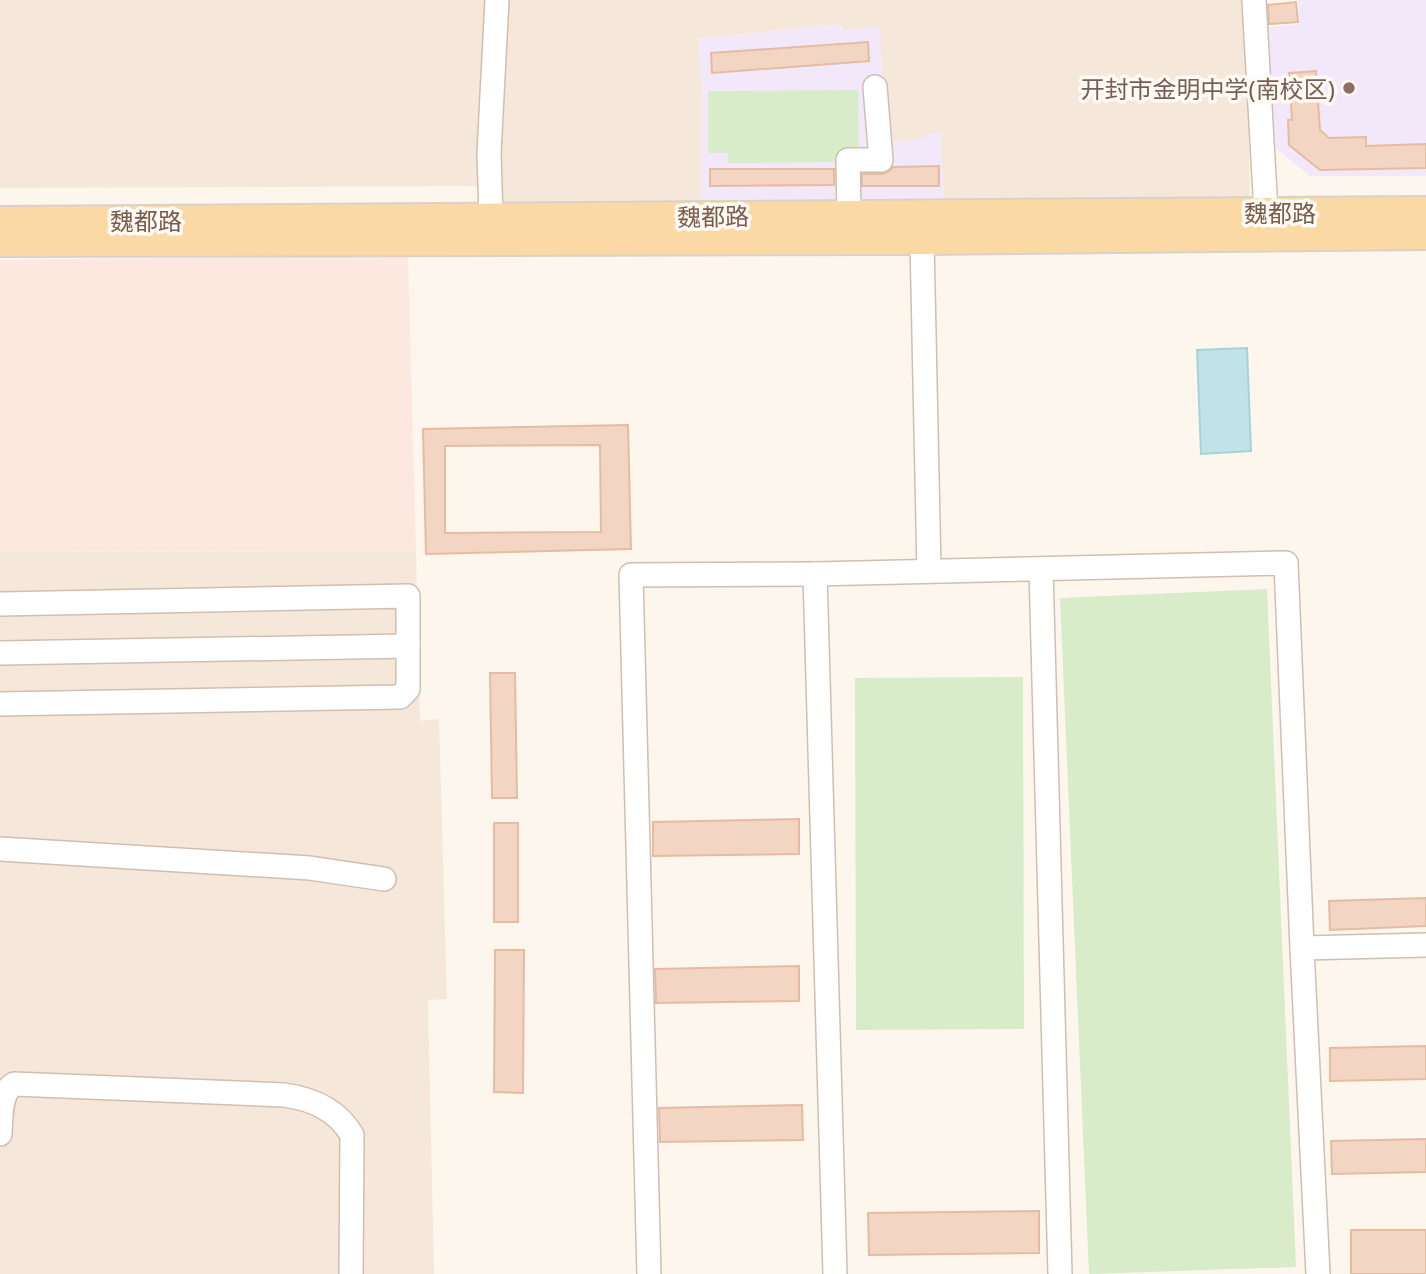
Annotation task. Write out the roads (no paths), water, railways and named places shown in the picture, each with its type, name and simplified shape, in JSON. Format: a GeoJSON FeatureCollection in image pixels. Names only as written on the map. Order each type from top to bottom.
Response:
{"type":"FeatureCollection","features":[{"type":"Feature","properties":{"kind":"main road","name":"魏都路"},"geometry":{"type":"LineString","coordinates":[[0,221],[1426,211]]}},
{"type":"Feature","properties":{"kind":"main road","name":"魏都路"},"geometry":{"type":"LineString","coordinates":[[0,242],[922,240],[1426,235]]}},
{"type":"Feature","properties":{"kind":"street"},"geometry":{"type":"LineString","coordinates":[[491,218],[489,153],[497,0]]}},
{"type":"Feature","properties":{"kind":"street"},"geometry":{"type":"LineString","coordinates":[[1254,0],[1266,212]]}},
{"type":"Feature","properties":{"kind":"street"},"geometry":{"type":"LineString","coordinates":[[849,215],[848,160],[881,160],[875,87]]}},
{"type":"Feature","properties":{"kind":"street"},"geometry":{"type":"LineString","coordinates":[[922,240],[929,571]]}},
{"type":"Feature","properties":{"kind":"street"},"geometry":{"type":"LineString","coordinates":[[649,1274],[631,575],[815,574],[1286,563],[1318,1274]]}},
{"type":"Feature","properties":{"kind":"street"},"geometry":{"type":"LineString","coordinates":[[1041,569],[1060,1274]]}},
{"type":"Feature","properties":{"kind":"street"},"geometry":{"type":"LineString","coordinates":[[815,574],[835,1274]]}},
{"type":"Feature","properties":{"kind":"street"},"geometry":{"type":"LineString","coordinates":[[0,604],[408,596],[408,689],[400,697],[0,704]]}},
{"type":"Feature","properties":{"kind":"street"},"geometry":{"type":"LineString","coordinates":[[0,653],[408,646]]}},
{"type":"Feature","properties":{"kind":"street"},"geometry":{"type":"LineString","coordinates":[[0,849],[310,868],[384,879]]}},
{"type":"Feature","properties":{"kind":"street"},"geometry":{"type":"LineString","coordinates":[[1302,948],[1426,945]]}},
{"type":"Feature","properties":{"kind":"street"},"geometry":{"type":"LineString","coordinates":[[0,1134],[2,1096],[7,1087],[14,1084],[284,1095],[313,1101],[339,1117],[352,1135],[351,1274]]}},
{"type":"Feature","properties":{"kind":"water"},"geometry":{"type":"Polygon","coordinates":[[[1247,348],[1251,451],[1201,454],[1197,350],[1247,348]]]}},
{"type":"Feature","properties":{"kind":"place","name":"开封市金明中学(南校区)"},"geometry":{"type":"Point","coordinates":[1349,88]}}]}
